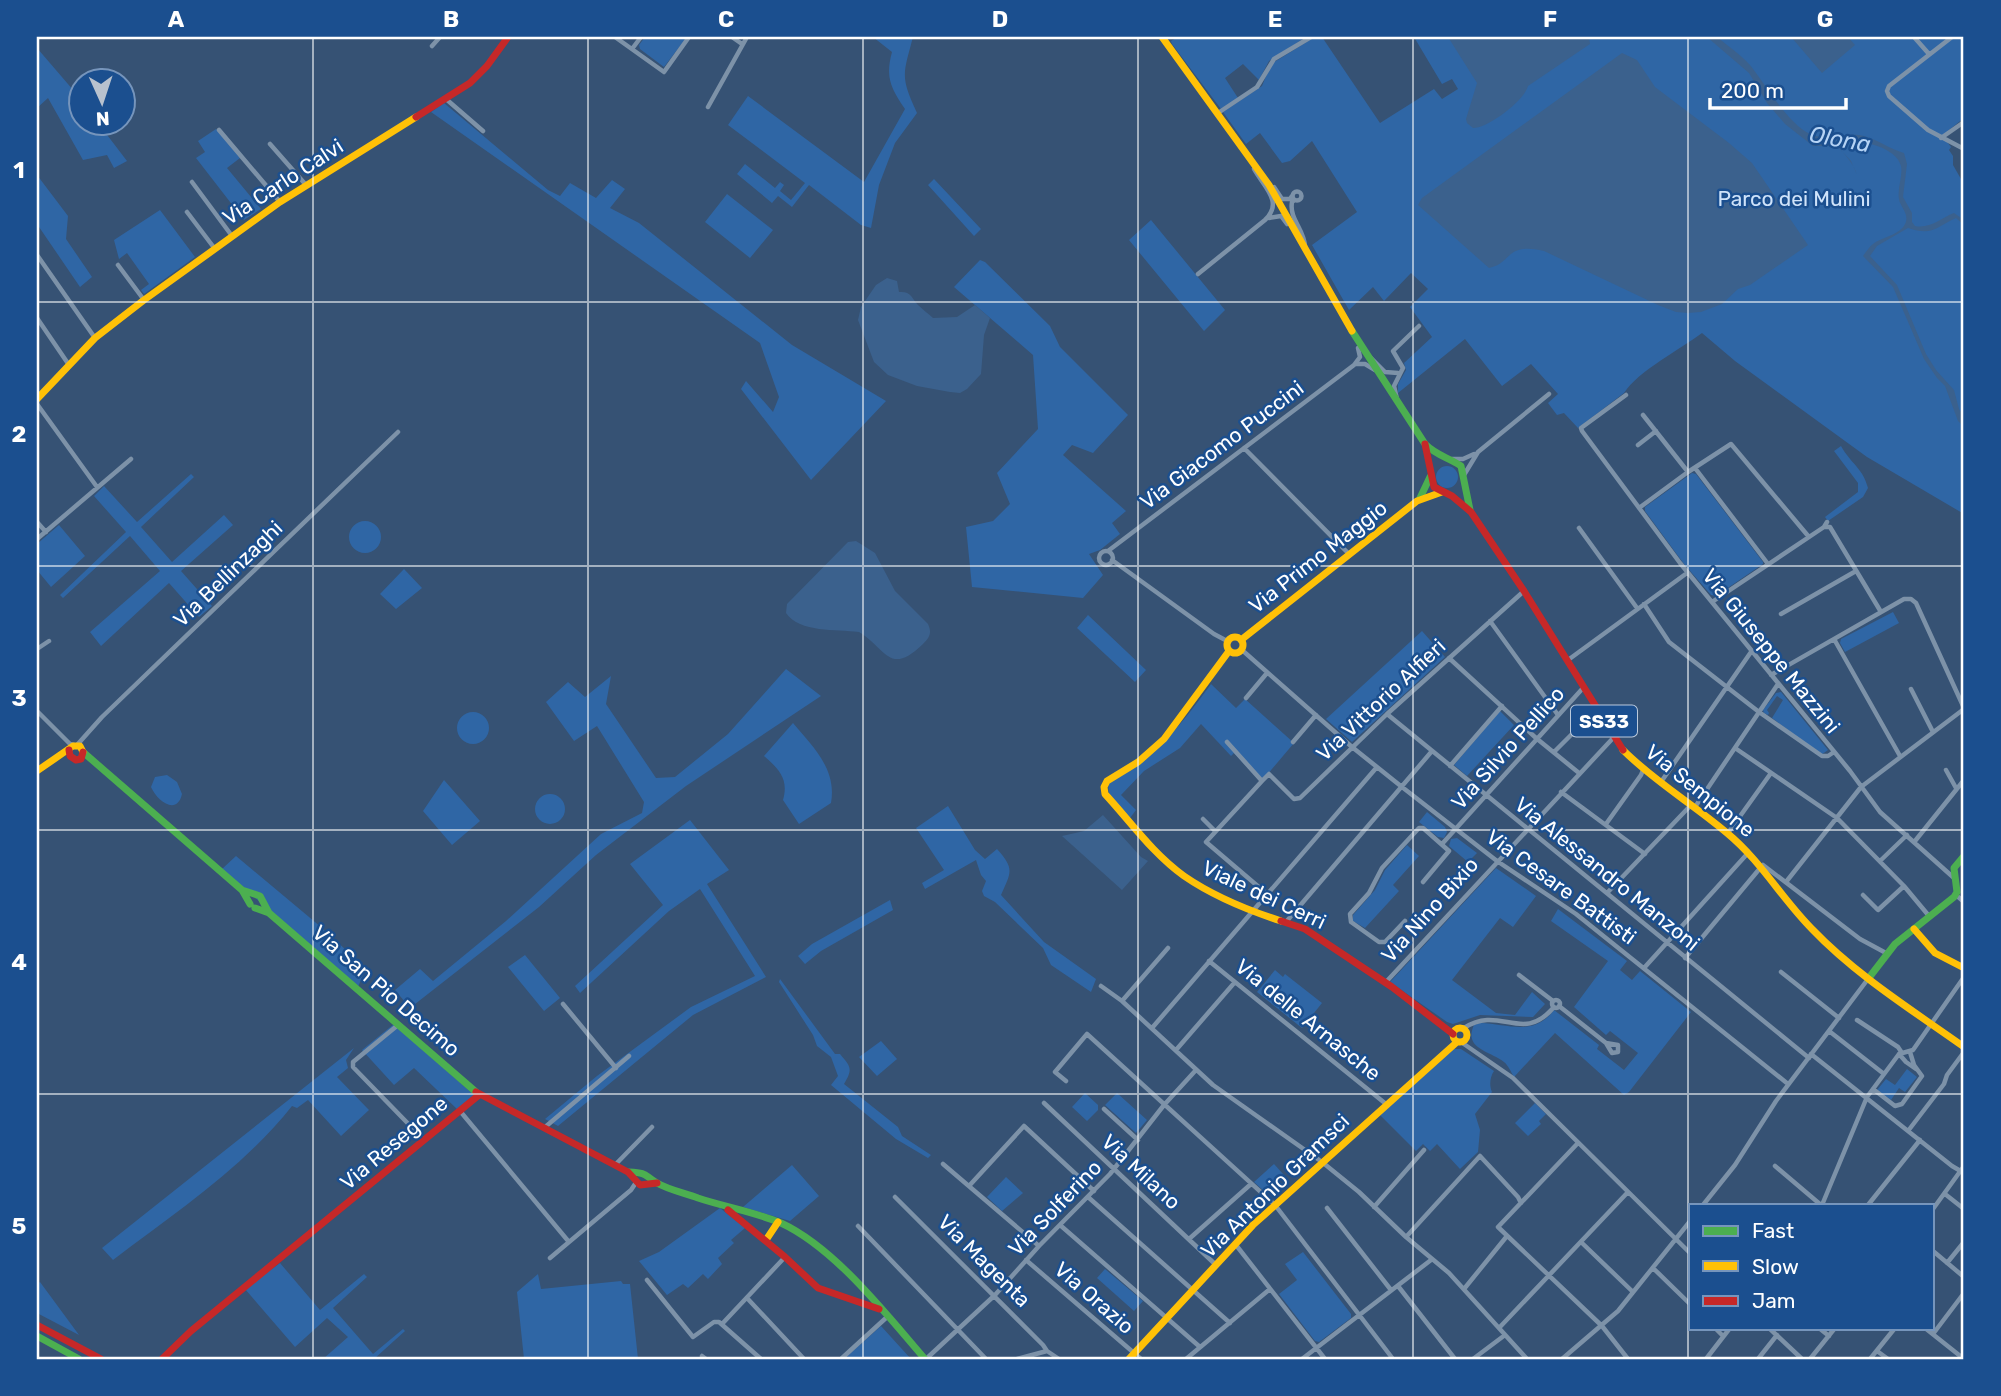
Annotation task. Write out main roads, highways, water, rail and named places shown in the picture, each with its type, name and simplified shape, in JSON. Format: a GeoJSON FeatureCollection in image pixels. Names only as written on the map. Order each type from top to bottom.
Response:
{"type":"FeatureCollection","features":[{"type":"Feature","properties":{"kind":"main road","name":"Via Carlo Calvi"},"geometry":{"type":"LineString","coordinates":[[37,402],[95,338],[144,300],[280,202],[476,78],[508,37]]}},
{"type":"Feature","properties":{"kind":"main road","name":"SS33"},"geometry":{"type":"LineString","coordinates":[[1162,37],[1269,185],[1363,351],[1425,444],[1436,455],[1461,466],[1464,477]]}},
{"type":"Feature","properties":{"kind":"main road","name":"SS33"},"geometry":{"type":"LineString","coordinates":[[1425,444],[1434,487],[1445,492]]}},
{"type":"Feature","properties":{"kind":"main road"},"geometry":{"type":"LineString","coordinates":[[1430,474],[1437,462],[1450,460]]}},
{"type":"Feature","properties":{"kind":"main road","name":"Via Primo Maggio"},"geometry":{"type":"LineString","coordinates":[[1417,501],[1430,474]]}},
{"type":"Feature","properties":{"kind":"main road"},"geometry":{"type":"LineString","coordinates":[[1445,492],[1460,487],[1464,477]]}},
{"type":"Feature","properties":{"kind":"main road","name":"Via Sempione"},"geometry":{"type":"LineString","coordinates":[[1464,477],[1465,494],[1471,512],[1568,660],[1620,748],[1643,770],[1728,833],[1759,863],[1811,929],[1868,979],[1964,1049]]}},
{"type":"Feature","properties":{"kind":"main road","name":"Via Primo Maggio"},"geometry":{"type":"LineString","coordinates":[[1241,640],[1417,501],[1445,492]]}},
{"type":"Feature","properties":{"kind":"main road","name":"Via Sempione"},"geometry":{"type":"LineString","coordinates":[[1445,492],[1471,512]]}},
{"type":"Feature","properties":{"kind":"main road","name":"Via Primo Maggio"},"geometry":{"type":"LineString","coordinates":[[1234,638],[1241,640],[1241,650],[1234,653],[1229,646],[1234,638]]}},
{"type":"Feature","properties":{"kind":"main road","name":"Viale dei Cerri"},"geometry":{"type":"LineString","coordinates":[[1229,646],[1160,743],[1138,762],[1105,783],[1107,797],[1177,870],[1191,881],[1251,912],[1305,929],[1460,1036]]}},
{"type":"Feature","properties":{"kind":"main road"},"geometry":{"type":"LineString","coordinates":[[37,771],[78,750],[99,765],[242,890],[253,906]]}},
{"type":"Feature","properties":{"kind":"main road"},"geometry":{"type":"LineString","coordinates":[[1868,979],[1886,953],[1956,894],[1955,865],[1964,856]]}},
{"type":"Feature","properties":{"kind":"main road"},"geometry":{"type":"LineString","coordinates":[[242,890],[260,898]]}},
{"type":"Feature","properties":{"kind":"main road"},"geometry":{"type":"LineString","coordinates":[[253,906],[252,897],[260,898]]}},
{"type":"Feature","properties":{"kind":"main road","name":"Via San Pio Decimo"},"geometry":{"type":"LineString","coordinates":[[260,898],[270,912],[479,1095],[615,1165],[640,1181]]}},
{"type":"Feature","properties":{"kind":"main road","name":"Via San Pio Decimo"},"geometry":{"type":"LineString","coordinates":[[253,906],[270,912]]}},
{"type":"Feature","properties":{"kind":"main road"},"geometry":{"type":"LineString","coordinates":[[1914,929],[1935,953],[1964,968]]}},
{"type":"Feature","properties":{"kind":"main road","name":"Via Antonio Gramsci"},"geometry":{"type":"LineString","coordinates":[[1135,1357],[1216,1265],[1275,1205],[1460,1036]]}},
{"type":"Feature","properties":{"kind":"main road","name":"Via Resegone"},"geometry":{"type":"LineString","coordinates":[[162,1359],[191,1331],[479,1095]]}},
{"type":"Feature","properties":{"kind":"main road"},"geometry":{"type":"LineString","coordinates":[[640,1181],[649,1181],[649,1177],[657,1183]]}},
{"type":"Feature","properties":{"kind":"main road"},"geometry":{"type":"LineString","coordinates":[[640,1181],[657,1183],[724,1207],[778,1222],[798,1232],[821,1249],[867,1293],[926,1359]]}},
{"type":"Feature","properties":{"kind":"main road"},"geometry":{"type":"LineString","coordinates":[[724,1207],[785,1256],[818,1288],[863,1302],[886,1314]]}},
{"type":"Feature","properties":{"kind":"main road"},"geometry":{"type":"LineString","coordinates":[[766,1240],[778,1222]]}},
{"type":"Feature","properties":{"kind":"main road"},"geometry":{"type":"LineString","coordinates":[[863,1302],[867,1293]]}},
{"type":"Feature","properties":{"kind":"main road"},"geometry":{"type":"LineString","coordinates":[[37,1325],[101,1359]]}},
{"type":"Feature","properties":{"kind":"main road"},"geometry":{"type":"LineString","coordinates":[[37,1336],[79,1359]]}},
{"type":"Feature","properties":{"kind":"water"},"geometry":{"type":"Polygon","coordinates":[[[1448,37],[1589,37],[1590,44],[1528,86],[1520,99],[1505,113],[1487,124],[1473,128],[1466,119],[1477,83],[1448,37]]]}},
{"type":"Feature","properties":{"kind":"water","name":"Olona"},"geometry":{"type":"Polygon","coordinates":[[[1707,37],[1717,37],[1742,57],[1786,113],[1810,134],[1822,137],[1864,136],[1904,153],[1907,164],[1903,197],[1912,213],[1915,226],[1931,225],[1954,213],[1964,220],[1964,225],[1956,218],[1928,231],[1908,228],[1877,246],[1870,256],[1897,285],[1926,354],[1954,390],[1963,415],[1964,392],[1964,427],[1958,421],[1945,386],[1924,359],[1893,287],[1863,256],[1873,244],[1899,231],[1905,224],[1906,214],[1899,199],[1901,166],[1897,159],[1883,148],[1852,140],[1835,140],[1843,153],[1839,148],[1813,146],[1785,124],[1767,103],[1749,73],[1707,37]]]}},
{"type":"Feature","properties":{"kind":"water"},"geometry":{"type":"Polygon","coordinates":[[[1848,37],[1855,45],[1822,73],[1792,38],[1848,37]]]}},
{"type":"Feature","properties":{"kind":"water"},"geometry":{"type":"Polygon","coordinates":[[[1622,53],[1637,60],[1655,87],[1752,163],[1808,245],[1750,285],[1738,289],[1722,304],[1701,312],[1676,312],[1544,251],[1522,249],[1489,268],[1418,205],[1422,198],[1622,53]]]}},
{"type":"Feature","properties":{"kind":"water"},"geometry":{"type":"Polygon","coordinates":[[[887,278],[897,281],[899,292],[908,294],[933,318],[957,317],[975,305],[990,318],[984,335],[981,374],[967,389],[960,393],[917,386],[888,375],[874,362],[858,320],[861,307],[876,285],[887,278]]]}},
{"type":"Feature","properties":{"kind":"water"},"geometry":{"type":"Polygon","coordinates":[[[856,541],[875,553],[895,591],[928,624],[930,632],[927,639],[912,654],[895,659],[859,632],[809,627],[800,624],[786,613],[787,604],[848,542],[856,541]]]}},
{"type":"Feature","properties":{"kind":"water"},"geometry":{"type":"Polygon","coordinates":[[[1103,815],[1141,857],[1148,861],[1122,890],[1062,836],[1084,831],[1103,815]]]}},
{"type":"Feature","properties":{"kind":"park label","name":"Parco dei Mulini"},"geometry":{"type":"Point","coordinates":[1794,199]}}]}
